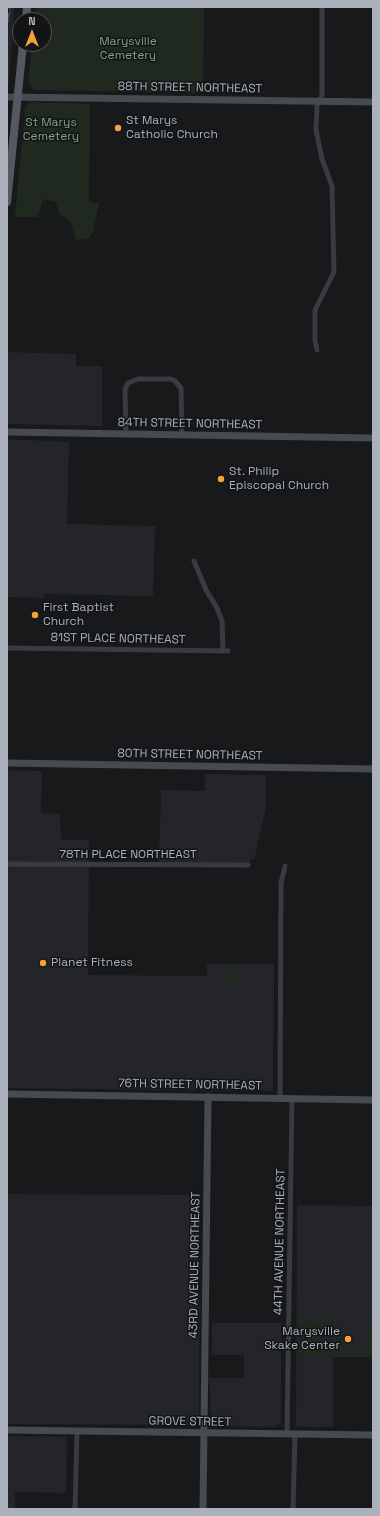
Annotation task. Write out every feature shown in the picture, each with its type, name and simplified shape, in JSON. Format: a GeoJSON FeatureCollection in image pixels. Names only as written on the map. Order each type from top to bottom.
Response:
{"type":"FeatureCollection","features":[{"type":"Feature","properties":{"kind":"main road"},"geometry":{"type":"LineString","coordinates":[[7,202],[22,52]]}},
{"type":"Feature","properties":{"kind":"street"},"geometry":{"type":"LineString","coordinates":[[317,350],[315,340],[315,310],[334,272],[332,186],[322,159],[316,130],[317,106],[322,95],[322,7]]}},
{"type":"Feature","properties":{"kind":"street","name":"88TH STREET NORTHEAST"},"geometry":{"type":"LineString","coordinates":[[7,97],[320,100],[373,102]]}},
{"type":"Feature","properties":{"kind":"street"},"geometry":{"type":"LineString","coordinates":[[126,434],[125,390],[128,383],[138,379],[171,379],[181,388],[182,393],[182,435]]}},
{"type":"Feature","properties":{"kind":"street","name":"84TH STREET NORTHEAST"},"geometry":{"type":"LineString","coordinates":[[7,432],[373,438]]}},
{"type":"Feature","properties":{"kind":"street","name":"81ST PLACE NORTHEAST"},"geometry":{"type":"LineString","coordinates":[[7,648],[225,651],[222,621],[217,608],[206,590],[194,561]]}},
{"type":"Feature","properties":{"kind":"street","name":"80TH STREET NORTHEAST"},"geometry":{"type":"LineString","coordinates":[[7,763],[373,768]]}},
{"type":"Feature","properties":{"kind":"street","name":"78TH PLACE NORTHEAST"},"geometry":{"type":"LineString","coordinates":[[7,864],[248,865]]}},
{"type":"Feature","properties":{"kind":"street"},"geometry":{"type":"LineString","coordinates":[[280,1098],[280,883],[285,866]]}},
{"type":"Feature","properties":{"kind":"street","name":"76TH STREET NORTHEAST"},"geometry":{"type":"LineString","coordinates":[[7,1094],[373,1100]]}},
{"type":"Feature","properties":{"kind":"street","name":"43RD AVENUE NORTHEAST"},"geometry":{"type":"LineString","coordinates":[[203,1509],[208,1097]]}},
{"type":"Feature","properties":{"kind":"street","name":"44TH AVENUE NORTHEAST"},"geometry":{"type":"LineString","coordinates":[[287,1434],[292,1098]]}},
{"type":"Feature","properties":{"kind":"street","name":"GROVE STREET"},"geometry":{"type":"LineString","coordinates":[[7,1430],[373,1435]]}},
{"type":"Feature","properties":{"kind":"street"},"geometry":{"type":"LineString","coordinates":[[75,1509],[77,1431]]}},
{"type":"Feature","properties":{"kind":"street"},"geometry":{"type":"LineString","coordinates":[[293,1509],[295,1434]]}},
{"type":"Feature","properties":{"kind":"shaded area"},"geometry":{"type":"Polygon","coordinates":[[[7,7],[14,7],[14,12],[12,12],[12,37],[9,83],[7,89],[7,7]]]}},
{"type":"Feature","properties":{"kind":"shaded area"},"geometry":{"type":"Polygon","coordinates":[[[7,352],[76,354],[76,366],[102,366],[102,426],[7,424],[7,352]]]}},
{"type":"Feature","properties":{"kind":"shaded area"},"geometry":{"type":"Polygon","coordinates":[[[7,439],[69,442],[67,524],[155,526],[153,596],[44,594],[44,598],[7,597],[7,439]]]}},
{"type":"Feature","properties":{"kind":"shaded area"},"geometry":{"type":"Polygon","coordinates":[[[7,770],[42,771],[41,813],[60,814],[61,840],[89,840],[88,975],[207,976],[207,964],[274,964],[273,1091],[7,1088],[7,770]]]}},
{"type":"Feature","properties":{"kind":"shaded area"},"geometry":{"type":"Polygon","coordinates":[[[205,774],[266,775],[266,808],[255,858],[248,863],[159,863],[161,790],[205,791],[205,774]]]}},
{"type":"Feature","properties":{"kind":"shaded area"},"geometry":{"type":"Polygon","coordinates":[[[7,1194],[200,1195],[199,1415],[190,1425],[7,1424],[7,1194]]]}},
{"type":"Feature","properties":{"kind":"shaded area"},"geometry":{"type":"Polygon","coordinates":[[[297,1205],[373,1206],[372,1357],[333,1357],[333,1427],[297,1427],[296,1425],[297,1205]]]}},
{"type":"Feature","properties":{"kind":"shaded area"},"geometry":{"type":"Polygon","coordinates":[[[212,1323],[281,1323],[281,1422],[275,1427],[211,1425],[210,1389],[208,1378],[244,1378],[244,1355],[212,1355],[212,1323]]]}},
{"type":"Feature","properties":{"kind":"shaded area"},"geometry":{"type":"Polygon","coordinates":[[[7,1436],[67,1437],[66,1493],[15,1492],[15,1509],[7,1509],[7,1436]]]}},
{"type":"Feature","properties":{"kind":"green space","name":"Marysville Cemetery"},"geometry":{"type":"Polygon","coordinates":[[[36,7],[204,7],[203,93],[34,90],[28,83],[31,52],[52,52],[52,12],[36,12],[36,7]]]}},
{"type":"Feature","properties":{"kind":"green space","name":"St Marys Cemetery"},"geometry":{"type":"Polygon","coordinates":[[[32,102],[88,104],[90,107],[89,202],[99,203],[93,232],[88,239],[76,240],[71,222],[59,214],[56,202],[43,199],[38,217],[15,217],[25,109],[27,104],[32,102]]]}},
{"type":"Feature","properties":{"kind":"green space"},"geometry":{"type":"Polygon","coordinates":[[[230,964],[239,965],[239,983],[237,985],[230,985],[229,983],[230,964]]]}},
{"type":"Feature","properties":{"kind":"green space"},"geometry":{"type":"Polygon","coordinates":[[[297,1322],[346,1323],[346,1325],[327,1325],[327,1352],[368,1353],[369,1322],[373,1322],[372,1357],[297,1356],[297,1322]]]}},
{"type":"Feature","properties":{"kind":"railway"},"geometry":{"type":"LineString","coordinates":[[7,22],[9,7]]}},
{"type":"Feature","properties":{"kind":"place","name":"St Marys Catholic Church"},"geometry":{"type":"Point","coordinates":[118,128]}},
{"type":"Feature","properties":{"kind":"place","name":"St. Philip Episcopal Church"},"geometry":{"type":"Point","coordinates":[221,479]}},
{"type":"Feature","properties":{"kind":"place","name":"First Baptist Church"},"geometry":{"type":"Point","coordinates":[35,615]}},
{"type":"Feature","properties":{"kind":"place","name":"Planet Fitness"},"geometry":{"type":"Point","coordinates":[43,963]}},
{"type":"Feature","properties":{"kind":"place","name":"Marysville Skake Center"},"geometry":{"type":"Point","coordinates":[348,1339]}}]}
